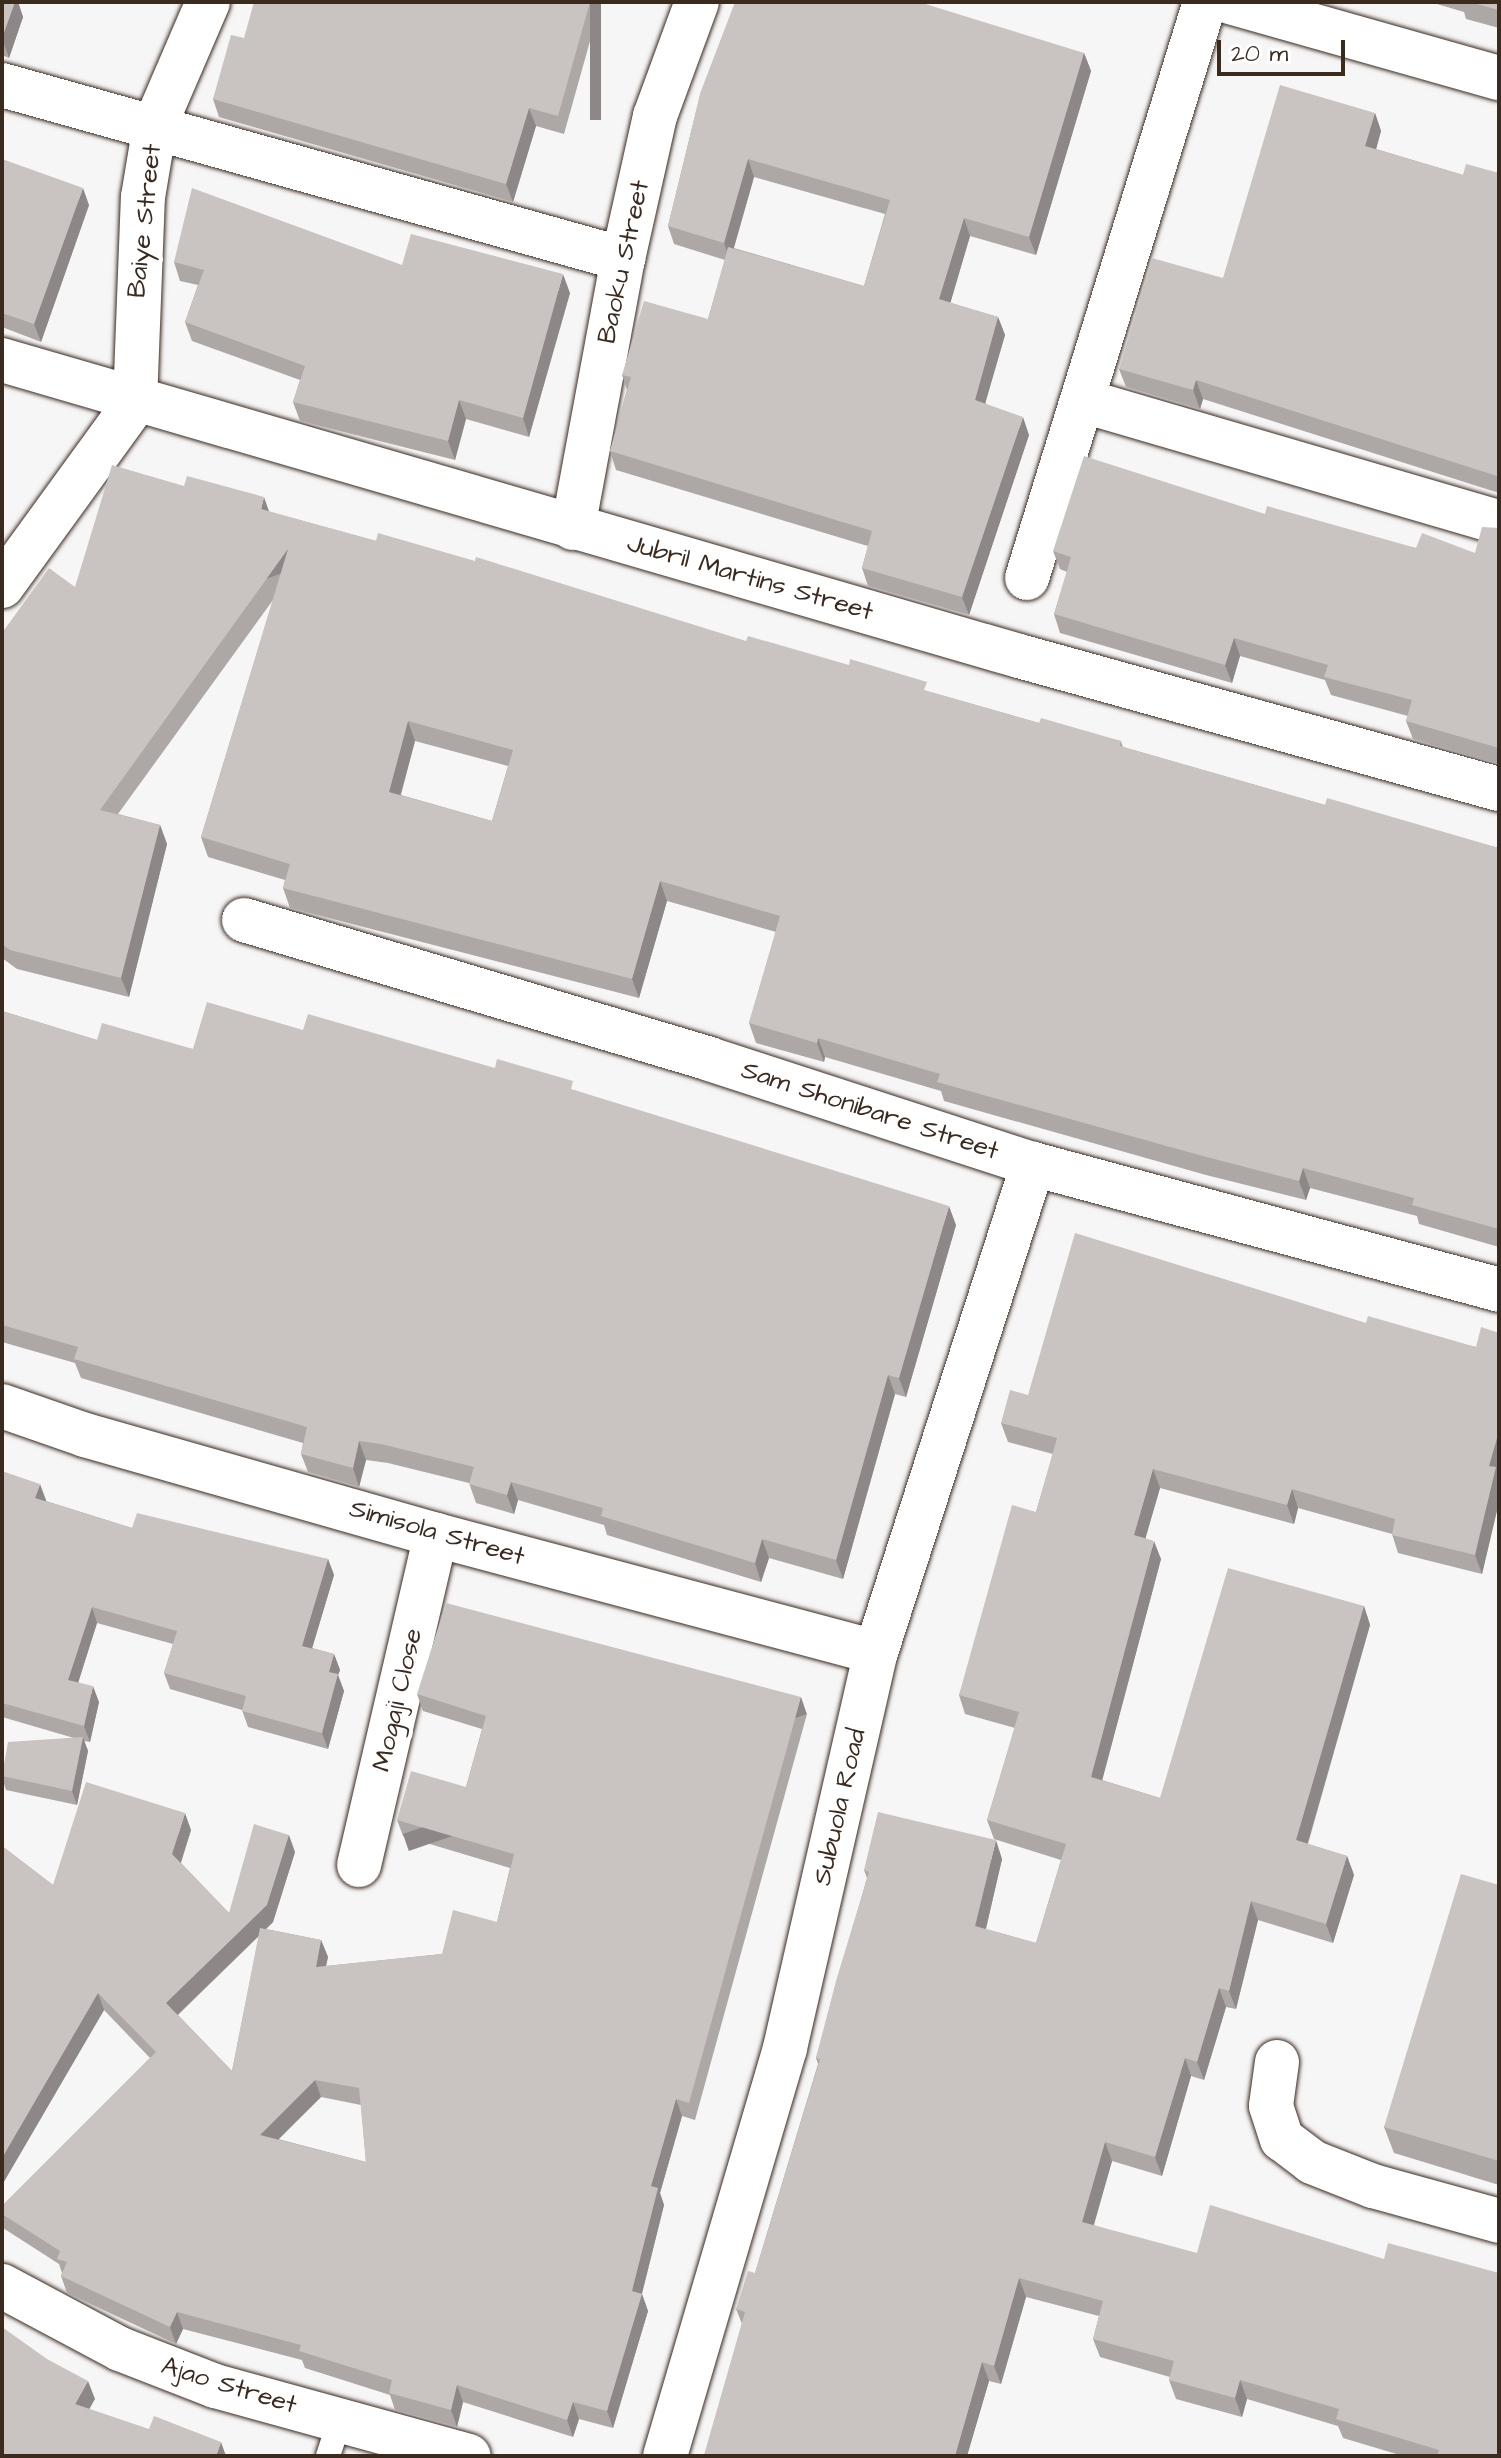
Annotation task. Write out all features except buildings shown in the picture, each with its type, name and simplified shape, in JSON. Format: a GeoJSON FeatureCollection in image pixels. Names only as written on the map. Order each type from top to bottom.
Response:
{"type":"FeatureCollection","features":[{"type":"Feature","properties":{"kind":"street","name":"Baiye Street"},"geometry":{"type":"LineString","coordinates":[[135,403],[143,197],[155,125],[208,2]]}},
{"type":"Feature","properties":{"kind":"street","name":"Baoku Street"},"geometry":{"type":"LineString","coordinates":[[573,528],[623,259],[655,116],[697,2]]}},
{"type":"Feature","properties":{"kind":"street"},"geometry":{"type":"LineString","coordinates":[[1027,578],[1205,2]]}},
{"type":"Feature","properties":{"kind":"street"},"geometry":{"type":"LineString","coordinates":[[1230,2],[1499,78]]}},
{"type":"Feature","properties":{"kind":"street"},"geometry":{"type":"LineString","coordinates":[[2,85],[155,125],[623,259]]}},
{"type":"Feature","properties":{"kind":"street","name":"Jubril Martins Street"},"geometry":{"type":"LineString","coordinates":[[2,360],[135,403],[1499,789]]}},
{"type":"Feature","properties":{"kind":"street"},"geometry":{"type":"LineString","coordinates":[[1084,401],[1499,522]]}},
{"type":"Feature","properties":{"kind":"street"},"geometry":{"type":"LineString","coordinates":[[2,586],[135,403]]}},
{"type":"Feature","properties":{"kind":"street","name":"Sam Shonibare Street"},"geometry":{"type":"LineString","coordinates":[[244,920],[709,1059],[1033,1164],[1499,1290]]}},
{"type":"Feature","properties":{"kind":"street","name":"Subuola Road"},"geometry":{"type":"LineString","coordinates":[[665,2456],[785,2048],[876,1652],[1033,1164]]}},
{"type":"Feature","properties":{"kind":"street","name":"Simisola Street"},"geometry":{"type":"LineString","coordinates":[[2,1406],[85,1435],[229,1471],[436,1535],[876,1652]]}},
{"type":"Feature","properties":{"kind":"street","name":"Mogaji Close"},"geometry":{"type":"LineString","coordinates":[[359,1865],[436,1535]]}},
{"type":"Feature","properties":{"kind":"street"},"geometry":{"type":"LineString","coordinates":[[1277,2062],[1271,2106],[1282,2139],[1312,2162],[1373,2186],[1499,2221]]}},
{"type":"Feature","properties":{"kind":"street","name":"Ajao Street"},"geometry":{"type":"LineString","coordinates":[[2,2286],[120,2349],[334,2438],[469,2456]]}}]}
